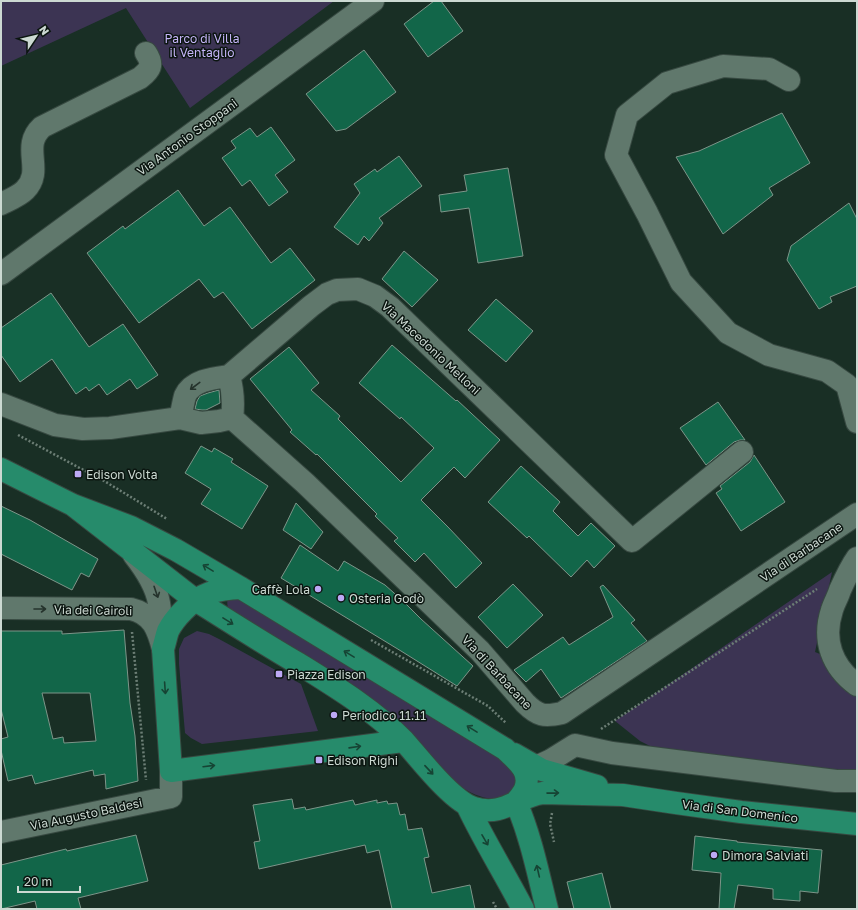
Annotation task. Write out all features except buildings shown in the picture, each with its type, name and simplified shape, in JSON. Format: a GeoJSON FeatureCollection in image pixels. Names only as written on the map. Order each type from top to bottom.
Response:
{"type":"FeatureCollection","features":[{"type":"Feature","properties":{"kind":"main road"},"geometry":{"type":"LineString","coordinates":[[1,468],[73,505],[133,539],[195,600],[356,700],[381,721],[403,741],[445,787],[467,805],[482,836],[523,909]]}},
{"type":"Feature","properties":{"kind":"main road"},"geometry":{"type":"LineString","coordinates":[[133,539],[176,550],[505,749],[520,764],[525,772],[525,790],[516,802],[533,850],[547,909]]}},
{"type":"Feature","properties":{"kind":"main road"},"geometry":{"type":"LineString","coordinates":[[241,588],[209,592],[195,600],[172,623],[168,632],[163,649],[171,771],[403,741]]}},
{"type":"Feature","properties":{"kind":"main road","name":"Via di San Domenico"},"geometry":{"type":"LineString","coordinates":[[505,749],[545,771],[623,794],[741,812],[857,824]]}},
{"type":"Feature","properties":{"kind":"main road","name":"Via di San Domenico"},"geometry":{"type":"LineString","coordinates":[[467,805],[484,810],[496,810],[543,793],[623,794]]}},
{"type":"Feature","properties":{"kind":"street","name":"Via Antonio Stoppani"},"geometry":{"type":"LineString","coordinates":[[1,274],[373,1]]}},
{"type":"Feature","properties":{"kind":"street"},"geometry":{"type":"LineString","coordinates":[[1,204],[21,193],[31,182],[34,172],[32,145],[38,130],[42,126],[146,74],[150,68],[151,60],[146,53]]}},
{"type":"Feature","properties":{"kind":"street"},"geometry":{"type":"LineString","coordinates":[[789,80],[769,69],[722,66],[667,84],[627,115],[616,155],[681,282],[728,333],[769,355],[828,371],[847,385],[857,422]]}},
{"type":"Feature","properties":{"kind":"street","name":"Via Macedonio Melloni"},"geometry":{"type":"LineString","coordinates":[[229,376],[327,294],[337,290],[358,288],[375,296],[390,307],[632,541],[742,452]]}},
{"type":"Feature","properties":{"kind":"street"},"geometry":{"type":"LineString","coordinates":[[1,404],[55,425],[83,429],[110,428],[180,418],[201,423],[219,421],[232,418],[232,390],[229,376],[213,378],[201,382],[191,388],[186,395],[180,418]]}},
{"type":"Feature","properties":{"kind":"street","name":"Via di Barbacane"},"geometry":{"type":"LineString","coordinates":[[232,418],[305,483],[480,651],[528,706],[539,714],[548,716],[562,714],[857,514]]}},
{"type":"Feature","properties":{"kind":"street"},"geometry":{"type":"LineString","coordinates":[[133,539],[145,570],[157,594],[160,610],[163,649]]}},
{"type":"Feature","properties":{"kind":"street"},"geometry":{"type":"LineString","coordinates":[[857,558],[851,567],[832,611],[828,631],[830,651],[838,667],[857,685]]}},
{"type":"Feature","properties":{"kind":"street","name":"Via dei Cairoli"},"geometry":{"type":"LineString","coordinates":[[1,608],[131,609],[144,614],[155,626],[163,649]]}},
{"type":"Feature","properties":{"kind":"street"},"geometry":{"type":"LineString","coordinates":[[536,767],[551,760],[575,745],[612,753],[836,781],[857,781]]}},
{"type":"Feature","properties":{"kind":"street","name":"Via Augusto Baldesi"},"geometry":{"type":"LineString","coordinates":[[1,832],[171,796],[171,771]]}},
{"type":"Feature","properties":{"kind":"path"},"geometry":{"type":"LineString","coordinates":[[13,433],[106,482],[143,505]]}},
{"type":"Feature","properties":{"kind":"path"},"geometry":{"type":"LineString","coordinates":[[615,721],[818,588]]}},
{"type":"Feature","properties":{"kind":"path"},"geometry":{"type":"LineString","coordinates":[[132,631],[146,782]]}},
{"type":"Feature","properties":{"kind":"path"},"geometry":{"type":"LineString","coordinates":[[495,713],[500,710]]}},
{"type":"Feature","properties":{"kind":"green space","name":"Parco di Villa il Ventaglio"},"geometry":{"type":"Polygon","coordinates":[[[1,1],[334,1],[190,108],[126,8],[1,66],[1,1]]]}},
{"type":"Feature","properties":{"kind":"green space"},"geometry":{"type":"Polygon","coordinates":[[[832,572],[815,652],[857,669],[857,788],[706,774],[640,741],[615,721],[832,572]]]}},
{"type":"Feature","properties":{"kind":"green space"},"geometry":{"type":"Polygon","coordinates":[[[233,595],[504,758],[517,774],[512,790],[509,793],[495,799],[476,795],[459,786],[228,608],[228,597],[233,595]]]}},
{"type":"Feature","properties":{"kind":"green space"},"geometry":{"type":"Polygon","coordinates":[[[197,631],[209,634],[219,639],[301,684],[318,731],[202,744],[191,738],[185,733],[179,649],[184,638],[197,631]]]}},
{"type":"Feature","properties":{"kind":"place","name":"Edison Volta"},"geometry":{"type":"Point","coordinates":[78,474]}},
{"type":"Feature","properties":{"kind":"place","name":"Caffè Lola"},"geometry":{"type":"Point","coordinates":[318,589]}},
{"type":"Feature","properties":{"kind":"place","name":"Osteria Godò"},"geometry":{"type":"Point","coordinates":[341,598]}},
{"type":"Feature","properties":{"kind":"place","name":"Piazza Edison"},"geometry":{"type":"Point","coordinates":[279,674]}},
{"type":"Feature","properties":{"kind":"place","name":"Periodico 11.11"},"geometry":{"type":"Point","coordinates":[334,715]}},
{"type":"Feature","properties":{"kind":"place","name":"Edison Righi"},"geometry":{"type":"Point","coordinates":[319,760]}},
{"type":"Feature","properties":{"kind":"place","name":"Dimora Salviati"},"geometry":{"type":"Point","coordinates":[714,855]}}]}
